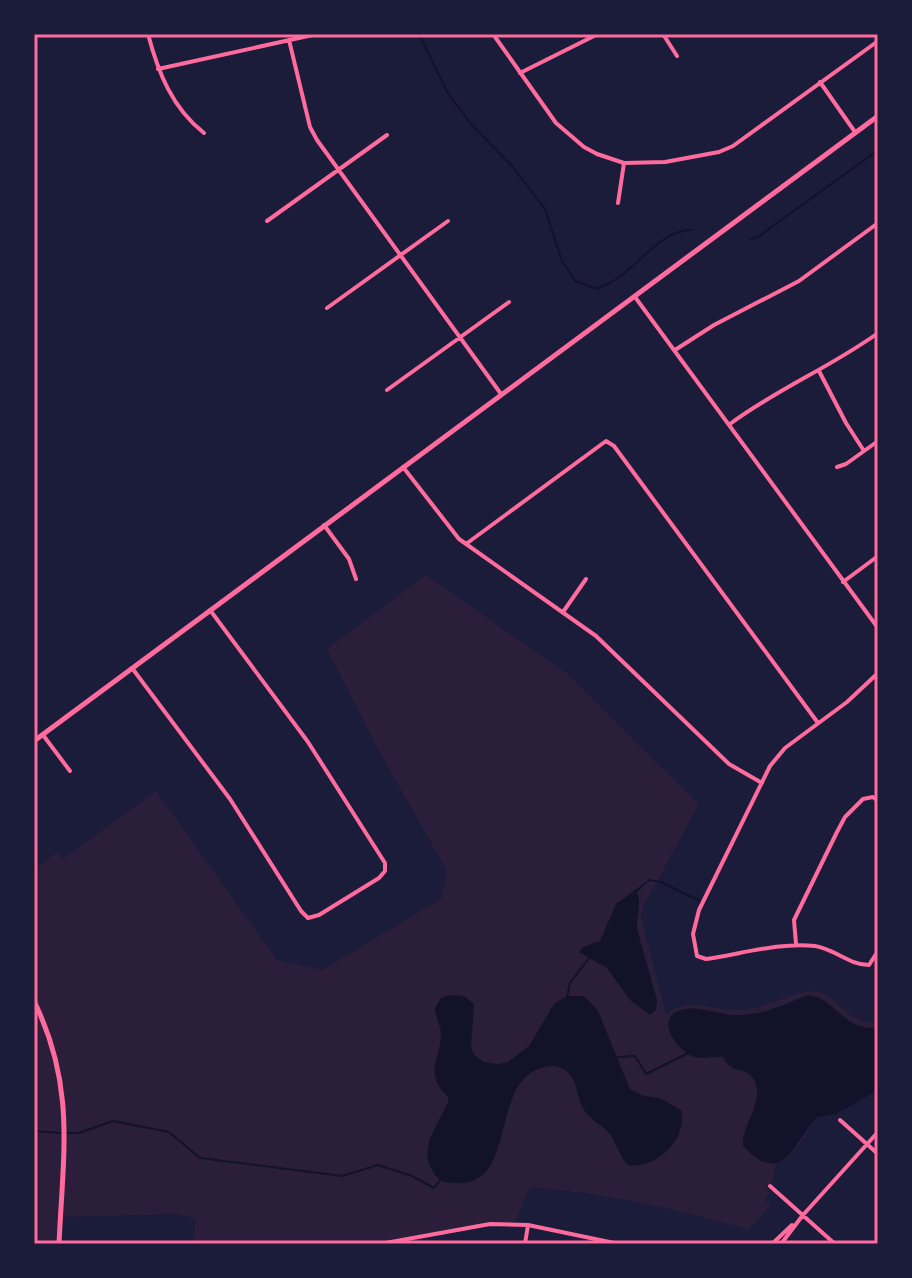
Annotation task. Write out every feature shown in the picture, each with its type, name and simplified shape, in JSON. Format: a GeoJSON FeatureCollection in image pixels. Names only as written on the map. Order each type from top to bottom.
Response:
{"type":"FeatureCollection","features":[{"type":"Feature","properties":{"kind":"street"},"geometry":{"type":"LineString","coordinates":[[148,34],[166,86],[189,121],[204,133]]}},
{"type":"Feature","properties":{"kind":"street"},"geometry":{"type":"LineString","coordinates":[[158,69],[317,34]]}},
{"type":"Feature","properties":{"kind":"street"},"geometry":{"type":"LineString","coordinates":[[493,34],[556,123],[568,135],[597,154],[624,163],[665,162],[719,152],[733,146],[878,41]]}},
{"type":"Feature","properties":{"kind":"street"},"geometry":{"type":"LineString","coordinates":[[520,73],[598,34]]}},
{"type":"Feature","properties":{"kind":"street"},"geometry":{"type":"LineString","coordinates":[[663,34],[677,56]]}},
{"type":"Feature","properties":{"kind":"street"},"geometry":{"type":"LineString","coordinates":[[289,40],[310,127],[501,394]]}},
{"type":"Feature","properties":{"kind":"street"},"geometry":{"type":"LineString","coordinates":[[820,82],[855,132]]}},
{"type":"Feature","properties":{"kind":"street"},"geometry":{"type":"LineString","coordinates":[[34,741],[878,116]]}},
{"type":"Feature","properties":{"kind":"street"},"geometry":{"type":"LineString","coordinates":[[267,221],[387,135]]}},
{"type":"Feature","properties":{"kind":"street"},"geometry":{"type":"LineString","coordinates":[[618,203],[624,163]]}},
{"type":"Feature","properties":{"kind":"street"},"geometry":{"type":"LineString","coordinates":[[327,308],[448,221]]}},
{"type":"Feature","properties":{"kind":"street"},"geometry":{"type":"LineString","coordinates":[[675,350],[714,325],[799,281],[878,223]]}},
{"type":"Feature","properties":{"kind":"street"},"geometry":{"type":"LineString","coordinates":[[633,295],[878,628]]}},
{"type":"Feature","properties":{"kind":"street"},"geometry":{"type":"LineString","coordinates":[[387,390],[509,302]]}},
{"type":"Feature","properties":{"kind":"street"},"geometry":{"type":"LineString","coordinates":[[730,424],[769,396],[839,361],[878,333]]}},
{"type":"Feature","properties":{"kind":"street"},"geometry":{"type":"LineString","coordinates":[[819,371],[864,451]]}},
{"type":"Feature","properties":{"kind":"street"},"geometry":{"type":"LineString","coordinates":[[466,544],[606,441],[614,446],[818,723]]}},
{"type":"Feature","properties":{"kind":"street"},"geometry":{"type":"LineString","coordinates":[[837,467],[878,441]]}},
{"type":"Feature","properties":{"kind":"street"},"geometry":{"type":"LineString","coordinates":[[403,466],[448,527],[466,544],[600,639],[729,764],[762,783]]}},
{"type":"Feature","properties":{"kind":"street"},"geometry":{"type":"LineString","coordinates":[[324,525],[349,559],[356,579]]}},
{"type":"Feature","properties":{"kind":"street"},"geometry":{"type":"LineString","coordinates":[[843,582],[878,556]]}},
{"type":"Feature","properties":{"kind":"street"},"geometry":{"type":"LineString","coordinates":[[563,612],[586,579]]}},
{"type":"Feature","properties":{"kind":"street"},"geometry":{"type":"LineString","coordinates":[[132,667],[230,799],[308,918],[319,915],[379,878],[385,871],[385,863],[314,750],[210,610]]}},
{"type":"Feature","properties":{"kind":"street"},"geometry":{"type":"LineString","coordinates":[[878,673],[847,702],[785,748],[770,766],[696,918],[693,940],[697,956],[706,959],[796,945],[830,949],[858,965],[869,965],[878,951]]}},
{"type":"Feature","properties":{"kind":"street"},"geometry":{"type":"LineString","coordinates":[[43,734],[70,771]]}},
{"type":"Feature","properties":{"kind":"street"},"geometry":{"type":"LineString","coordinates":[[796,945],[794,920],[845,817],[863,799],[873,797],[878,801]]}},
{"type":"Feature","properties":{"kind":"street"},"geometry":{"type":"LineString","coordinates":[[34,1001],[58,1064],[65,1126],[59,1244]]}},
{"type":"Feature","properties":{"kind":"street"},"geometry":{"type":"LineString","coordinates":[[840,1120],[878,1154]]}},
{"type":"Feature","properties":{"kind":"street"},"geometry":{"type":"LineString","coordinates":[[781,1244],[878,1132]]}},
{"type":"Feature","properties":{"kind":"street"},"geometry":{"type":"LineString","coordinates":[[770,1186],[835,1244]]}},
{"type":"Feature","properties":{"kind":"street"},"geometry":{"type":"LineString","coordinates":[[772,1244],[803,1215]]}},
{"type":"Feature","properties":{"kind":"street"},"geometry":{"type":"LineString","coordinates":[[380,1244],[490,1224],[528,1225],[619,1244]]}},
{"type":"Feature","properties":{"kind":"street"},"geometry":{"type":"LineString","coordinates":[[525,1244],[528,1225]]}},
{"type":"Feature","properties":{"kind":"street"},"geometry":{"type":"LineString","coordinates":[[417,1238],[419,1244]]}},
{"type":"Feature","properties":{"kind":"shaded area"},"geometry":{"type":"Polygon","coordinates":[[[426,575],[566,673],[699,804],[644,905],[641,917],[666,1014],[685,1005],[743,1010],[804,992],[820,992],[859,1020],[878,1022],[878,1094],[874,1091],[836,1114],[817,1117],[795,1151],[775,1164],[773,1181],[766,1189],[770,1193],[765,1200],[770,1206],[749,1230],[641,1203],[530,1187],[514,1225],[490,1224],[380,1244],[192,1244],[196,1219],[177,1214],[61,1217],[59,1244],[34,1244],[34,869],[57,852],[63,859],[156,791],[277,960],[322,970],[442,898],[447,871],[378,749],[327,649],[426,575]]]}},
{"type":"Feature","properties":{"kind":"shaded area"},"geometry":{"type":"Polygon","coordinates":[[[650,879],[637,893],[637,929],[657,1000],[656,1010],[650,1015],[630,1000],[607,968],[579,952],[583,947],[600,941],[616,904],[650,879]]]}},
{"type":"Feature","properties":{"kind":"shaded area"},"geometry":{"type":"Polygon","coordinates":[[[808,995],[827,1003],[856,1024],[878,1028],[878,1090],[836,1114],[817,1117],[786,1157],[778,1163],[768,1163],[743,1146],[757,1095],[753,1078],[734,1069],[723,1057],[699,1058],[686,1052],[670,1033],[669,1019],[673,1014],[688,1009],[729,1015],[755,1014],[808,995]]]}},
{"type":"Feature","properties":{"kind":"shaded area"},"geometry":{"type":"Polygon","coordinates":[[[464,996],[474,1004],[471,1048],[474,1055],[484,1062],[498,1064],[508,1062],[529,1046],[554,1004],[567,996],[584,996],[598,1011],[630,1089],[644,1096],[660,1098],[681,1110],[682,1121],[675,1141],[659,1157],[639,1165],[628,1165],[609,1133],[585,1112],[569,1074],[559,1067],[547,1066],[524,1079],[513,1096],[494,1159],[483,1174],[467,1183],[441,1181],[428,1161],[427,1152],[448,1102],[448,1097],[436,1081],[435,1067],[441,1034],[435,1008],[441,998],[464,996]]]}},
{"type":"Feature","properties":{"kind":"waterway"},"geometry":{"type":"LineString","coordinates":[[419,34],[447,92],[545,209],[562,261],[575,281],[597,289],[624,274],[661,241],[681,231],[692,230]]}},
{"type":"Feature","properties":{"kind":"waterway"},"geometry":{"type":"LineString","coordinates":[[750,239],[758,237],[878,150]]}},
{"type":"Feature","properties":{"kind":"waterway"},"geometry":{"type":"LineString","coordinates":[[649,880],[661,882],[702,902]]}},
{"type":"Feature","properties":{"kind":"waterway"},"geometry":{"type":"LineString","coordinates":[[567,997],[570,983],[589,958]]}},
{"type":"Feature","properties":{"kind":"waterway"},"geometry":{"type":"LineString","coordinates":[[618,1057],[635,1056],[646,1074],[688,1053]]}},
{"type":"Feature","properties":{"kind":"waterway"},"geometry":{"type":"LineString","coordinates":[[67,1133],[79,1133],[113,1121],[169,1132],[200,1158],[342,1176],[378,1165],[412,1176],[434,1188],[441,1179]]}},
{"type":"Feature","properties":{"kind":"waterway"},"geometry":{"type":"LineString","coordinates":[[34,1131],[61,1133]]}}]}
